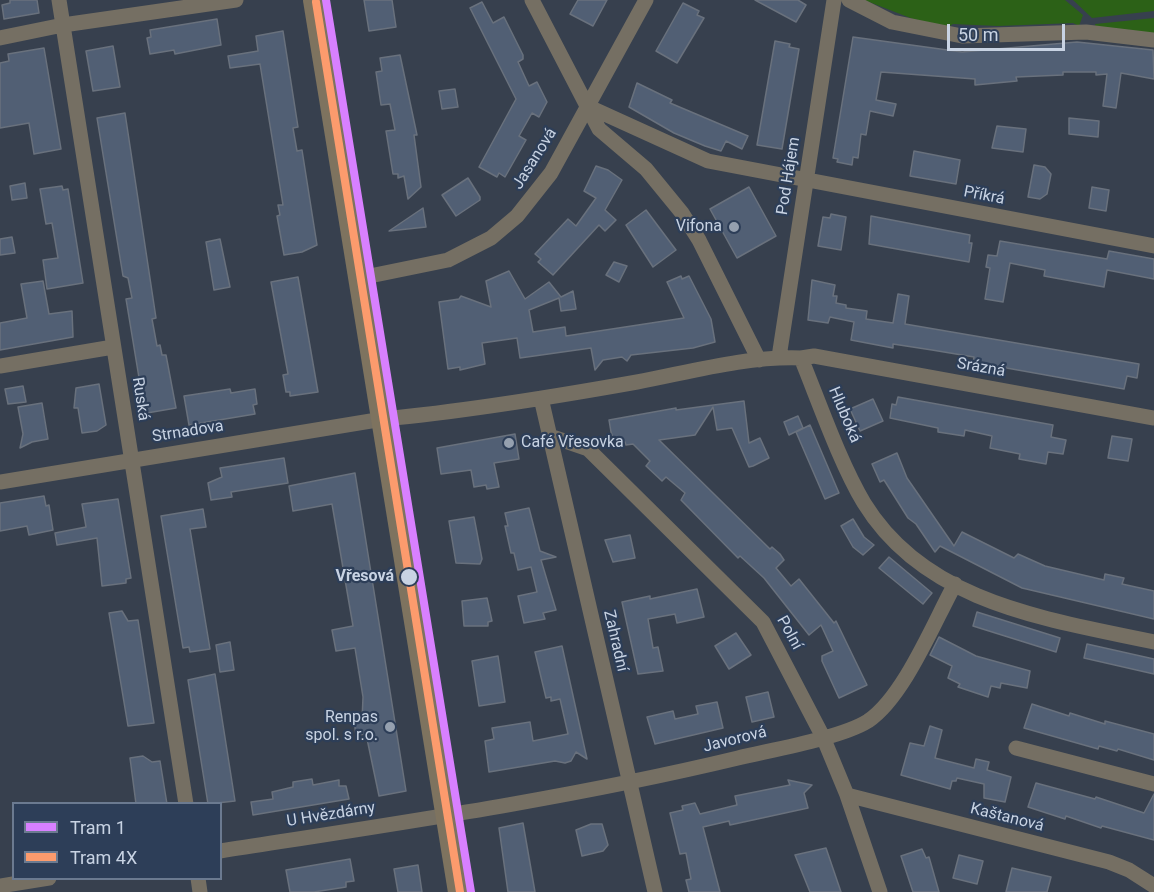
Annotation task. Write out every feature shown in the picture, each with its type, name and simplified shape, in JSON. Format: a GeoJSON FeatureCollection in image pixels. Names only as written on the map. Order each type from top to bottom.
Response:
{"type":"FeatureCollection","features":[{"type":"Feature","properties":{"kind":"main road"},"geometry":{"type":"LineString","coordinates":[[315,0],[460,892]]}},
{"type":"Feature","properties":{"kind":"street","name":"Ruská"},"geometry":{"type":"LineString","coordinates":[[58,0],[186,802]]}},
{"type":"Feature","properties":{"kind":"street"},"geometry":{"type":"LineString","coordinates":[[0,38],[63,25],[236,0]]}},
{"type":"Feature","properties":{"kind":"street"},"geometry":{"type":"LineString","coordinates":[[532,0],[599,129],[646,169],[682,213],[699,240],[759,360]]}},
{"type":"Feature","properties":{"kind":"street","name":"Jasanová"},"geometry":{"type":"LineString","coordinates":[[360,278],[448,260],[491,238],[517,216],[541,188],[646,0]]}},
{"type":"Feature","properties":{"kind":"street","name":"Pod Hájem"},"geometry":{"type":"LineString","coordinates":[[778,357],[834,0]]}},
{"type":"Feature","properties":{"kind":"street"},"geometry":{"type":"LineString","coordinates":[[849,0],[892,22],[962,36],[1086,32],[1154,40]]}},
{"type":"Feature","properties":{"kind":"street"},"geometry":{"type":"LineString","coordinates":[[587,106],[708,161],[807,180]]}},
{"type":"Feature","properties":{"kind":"street","name":"Příkrá"},"geometry":{"type":"LineString","coordinates":[[807,180],[1154,246]]}},
{"type":"Feature","properties":{"kind":"street"},"geometry":{"type":"LineString","coordinates":[[0,366],[113,347]]}},
{"type":"Feature","properties":{"kind":"street","name":"Srázná"},"geometry":{"type":"LineString","coordinates":[[801,358],[814,356],[1154,418]]}},
{"type":"Feature","properties":{"kind":"street"},"geometry":{"type":"LineString","coordinates":[[383,419],[541,398],[778,357],[801,358]]}},
{"type":"Feature","properties":{"kind":"street","name":"Hluboká"},"geometry":{"type":"LineString","coordinates":[[801,358],[857,490],[880,527],[897,546],[918,563],[997,606],[1154,642]]}},
{"type":"Feature","properties":{"kind":"street","name":"Zahradní"},"geometry":{"type":"LineString","coordinates":[[541,398],[655,892]]}},
{"type":"Feature","properties":{"kind":"street","name":"Strnadova"},"geometry":{"type":"LineString","coordinates":[[0,482],[383,419]]}},
{"type":"Feature","properties":{"kind":"street","name":"Polní"},"geometry":{"type":"LineString","coordinates":[[550,436],[588,449],[764,622],[823,737],[847,795],[880,892]]}},
{"type":"Feature","properties":{"kind":"street","name":"Javorová"},"geometry":{"type":"LineString","coordinates":[[447,814],[630,784],[823,737],[867,721],[885,706],[902,682],[955,584]]}},
{"type":"Feature","properties":{"kind":"street"},"geometry":{"type":"LineString","coordinates":[[1016,748],[1154,784]]}},
{"type":"Feature","properties":{"kind":"street","name":"Kaštanová"},"geometry":{"type":"LineString","coordinates":[[847,795],[1109,862],[1128,870],[1154,886]]}},
{"type":"Feature","properties":{"kind":"street","name":"U Hvězdárny"},"geometry":{"type":"LineString","coordinates":[[222,851],[447,814]]}},
{"type":"Feature","properties":{"kind":"street"},"geometry":{"type":"LineString","coordinates":[[0,886],[42,880]]}},
{"type":"Feature","properties":{"kind":"green space"},"geometry":{"type":"Polygon","coordinates":[[[864,0],[1065,0],[1083,15],[1079,26],[1073,23],[998,26],[953,24],[948,27],[913,19],[864,0]]]}},
{"type":"Feature","properties":{"kind":"green space"},"geometry":{"type":"Polygon","coordinates":[[[1073,0],[1154,0],[1154,11],[1092,18],[1073,0]]]}},
{"type":"Feature","properties":{"kind":"green space"},"geometry":{"type":"Polygon","coordinates":[[[1154,18],[1154,35],[1096,27],[1095,24],[1154,18]]]}},
{"type":"Feature","properties":{"kind":"building"},"geometry":{"type":"Polygon","coordinates":[[[10,0],[37,0],[39,13],[4,19],[2,5],[10,3],[10,0]]]}},
{"type":"Feature","properties":{"kind":"building"},"geometry":{"type":"Polygon","coordinates":[[[364,0],[392,0],[396,27],[369,31],[364,0]]]}},
{"type":"Feature","properties":{"kind":"building"},"geometry":{"type":"Polygon","coordinates":[[[578,0],[607,0],[593,26],[570,14],[578,0]]]}},
{"type":"Feature","properties":{"kind":"building"},"geometry":{"type":"Polygon","coordinates":[[[755,0],[798,0],[806,5],[796,22],[755,0]]]}},
{"type":"Feature","properties":{"kind":"building"},"geometry":{"type":"Polygon","coordinates":[[[482,2],[493,23],[504,17],[523,55],[523,59],[518,62],[529,86],[537,82],[547,102],[539,117],[532,113],[519,136],[526,140],[505,177],[499,173],[497,177],[479,167],[516,99],[470,8],[482,2]]]}},
{"type":"Feature","properties":{"kind":"building"},"geometry":{"type":"Polygon","coordinates":[[[683,3],[699,11],[697,15],[704,18],[677,63],[656,51],[683,3]]]}},
{"type":"Feature","properties":{"kind":"building"},"geometry":{"type":"Polygon","coordinates":[[[217,19],[221,45],[175,54],[174,50],[150,54],[147,38],[151,37],[150,30],[217,19]]]}},
{"type":"Feature","properties":{"kind":"building"},"geometry":{"type":"Polygon","coordinates":[[[283,31],[298,127],[293,128],[297,151],[302,150],[317,245],[302,252],[284,255],[277,216],[280,215],[278,205],[283,205],[260,64],[230,68],[228,56],[258,51],[256,36],[283,31]]]}},
{"type":"Feature","properties":{"kind":"building"},"geometry":{"type":"Polygon","coordinates":[[[853,37],[962,52],[1077,42],[1153,50],[1154,79],[1121,73],[1116,108],[1103,106],[1107,74],[1096,75],[1096,72],[1063,72],[1063,75],[1016,77],[1017,81],[975,85],[975,79],[881,72],[876,100],[896,104],[893,116],[870,111],[866,135],[861,134],[858,158],[853,157],[852,165],[837,162],[838,159],[833,158],[853,37]]]}},
{"type":"Feature","properties":{"kind":"building"},"geometry":{"type":"Polygon","coordinates":[[[775,41],[790,44],[789,47],[799,49],[782,149],[757,145],[775,41]]]}},
{"type":"Feature","properties":{"kind":"building"},"geometry":{"type":"Polygon","coordinates":[[[113,46],[120,87],[93,91],[86,51],[113,46]]]}},
{"type":"Feature","properties":{"kind":"building"},"geometry":{"type":"Polygon","coordinates":[[[44,48],[61,149],[34,154],[29,123],[0,128],[0,63],[9,61],[8,54],[44,48]]]}},
{"type":"Feature","properties":{"kind":"building"},"geometry":{"type":"Polygon","coordinates":[[[400,55],[417,135],[414,135],[421,187],[408,199],[404,176],[398,178],[398,174],[393,174],[386,131],[395,130],[390,104],[381,105],[376,72],[382,71],[380,58],[400,55]]]}},
{"type":"Feature","properties":{"kind":"building"},"geometry":{"type":"Polygon","coordinates":[[[637,83],[672,100],[670,103],[748,136],[742,149],[726,141],[721,151],[705,146],[674,133],[629,107],[637,83]]]}},
{"type":"Feature","properties":{"kind":"building"},"geometry":{"type":"Polygon","coordinates":[[[455,89],[458,107],[442,109],[439,91],[455,89]]]}},
{"type":"Feature","properties":{"kind":"building"},"geometry":{"type":"Polygon","coordinates":[[[125,113],[156,318],[152,319],[157,346],[160,345],[162,355],[166,355],[176,408],[147,413],[147,407],[144,408],[126,299],[132,298],[128,278],[123,276],[97,118],[125,113]]]}},
{"type":"Feature","properties":{"kind":"building"},"geometry":{"type":"Polygon","coordinates":[[[1069,118],[1099,121],[1098,137],[1069,134],[1069,118]]]}},
{"type":"Feature","properties":{"kind":"building"},"geometry":{"type":"Polygon","coordinates":[[[997,126],[1026,129],[1023,152],[992,148],[997,126]]]}},
{"type":"Feature","properties":{"kind":"building"},"geometry":{"type":"Polygon","coordinates":[[[914,151],[960,160],[956,184],[910,176],[914,151]]]}},
{"type":"Feature","properties":{"kind":"building"},"geometry":{"type":"Polygon","coordinates":[[[1034,165],[1045,167],[1051,174],[1047,194],[1040,199],[1028,197],[1034,165]]]}},
{"type":"Feature","properties":{"kind":"building"},"geometry":{"type":"Polygon","coordinates":[[[596,166],[608,170],[622,180],[605,210],[616,220],[605,231],[599,225],[553,275],[538,262],[541,259],[535,254],[568,219],[576,226],[596,198],[584,191],[596,166]]]}},
{"type":"Feature","properties":{"kind":"building"},"geometry":{"type":"Polygon","coordinates":[[[468,178],[480,200],[456,216],[442,195],[468,178]]]}},
{"type":"Feature","properties":{"kind":"building"},"geometry":{"type":"Polygon","coordinates":[[[25,183],[27,198],[12,200],[10,186],[25,183]]]}},
{"type":"Feature","properties":{"kind":"building"},"geometry":{"type":"Polygon","coordinates":[[[62,186],[63,190],[68,189],[83,283],[47,289],[43,260],[58,258],[52,223],[46,224],[40,189],[62,186]]]}},
{"type":"Feature","properties":{"kind":"building"},"geometry":{"type":"Polygon","coordinates":[[[749,187],[776,236],[737,258],[710,209],[749,187]]]}},
{"type":"Feature","properties":{"kind":"building"},"geometry":{"type":"Polygon","coordinates":[[[1092,187],[1109,190],[1106,211],[1089,208],[1092,187]]]}},
{"type":"Feature","properties":{"kind":"building"},"geometry":{"type":"Polygon","coordinates":[[[423,208],[426,227],[389,231],[423,208]]]}},
{"type":"Feature","properties":{"kind":"building"},"geometry":{"type":"Polygon","coordinates":[[[646,210],[676,250],[653,267],[626,225],[646,210]]]}},
{"type":"Feature","properties":{"kind":"building"},"geometry":{"type":"Polygon","coordinates":[[[831,214],[846,217],[841,250],[818,246],[823,217],[830,218],[831,214]]]}},
{"type":"Feature","properties":{"kind":"building"},"geometry":{"type":"Polygon","coordinates":[[[871,216],[970,235],[969,243],[972,243],[969,262],[869,244],[871,216]]]}},
{"type":"Feature","properties":{"kind":"building"},"geometry":{"type":"Polygon","coordinates":[[[12,237],[15,253],[0,255],[0,239],[12,237]]]}},
{"type":"Feature","properties":{"kind":"building"},"geometry":{"type":"Polygon","coordinates":[[[220,239],[230,287],[214,290],[206,242],[220,239]]]}},
{"type":"Feature","properties":{"kind":"building"},"geometry":{"type":"Polygon","coordinates":[[[1000,241],[1107,259],[1109,251],[1154,259],[1154,279],[1107,270],[1104,287],[1044,276],[1045,270],[1010,263],[1003,302],[985,299],[990,268],[986,267],[988,255],[997,256],[1000,241]]]}},
{"type":"Feature","properties":{"kind":"building"},"geometry":{"type":"Polygon","coordinates":[[[614,262],[627,266],[619,282],[606,275],[614,262]]]}},
{"type":"Feature","properties":{"kind":"building"},"geometry":{"type":"Polygon","coordinates":[[[509,271],[525,299],[549,282],[561,297],[573,291],[576,309],[561,311],[559,298],[529,310],[533,332],[565,327],[566,336],[684,318],[667,282],[681,276],[682,279],[689,276],[711,319],[715,342],[693,348],[631,355],[627,361],[622,357],[603,360],[595,370],[591,348],[520,358],[517,338],[482,343],[485,364],[460,370],[460,367],[448,369],[439,302],[459,299],[461,296],[491,307],[486,281],[509,271]]]}},
{"type":"Feature","properties":{"kind":"building"},"geometry":{"type":"Polygon","coordinates":[[[298,277],[318,392],[290,396],[290,392],[286,392],[283,375],[288,374],[271,282],[298,277]]]}},
{"type":"Feature","properties":{"kind":"building"},"geometry":{"type":"Polygon","coordinates":[[[812,280],[835,285],[833,296],[837,296],[836,303],[846,305],[846,308],[867,311],[866,319],[893,323],[898,294],[909,296],[905,324],[1139,364],[1137,378],[1127,376],[1124,389],[973,362],[974,357],[893,344],[893,348],[851,340],[854,322],[830,317],[828,323],[808,320],[812,280]]]}},
{"type":"Feature","properties":{"kind":"building"},"geometry":{"type":"Polygon","coordinates":[[[43,281],[49,314],[72,311],[73,337],[0,350],[0,323],[27,318],[21,284],[43,281]]]}},
{"type":"Feature","properties":{"kind":"building"},"geometry":{"type":"Polygon","coordinates":[[[99,384],[106,425],[97,431],[82,433],[78,408],[74,408],[76,388],[99,384]]]}},
{"type":"Feature","properties":{"kind":"building"},"geometry":{"type":"Polygon","coordinates":[[[23,386],[26,402],[8,404],[5,389],[23,386]]]}},
{"type":"Feature","properties":{"kind":"building"},"geometry":{"type":"Polygon","coordinates":[[[230,389],[231,393],[255,389],[257,404],[253,405],[255,414],[189,425],[184,396],[230,389]]]}},
{"type":"Feature","properties":{"kind":"building"},"geometry":{"type":"Polygon","coordinates":[[[898,397],[1053,425],[1051,437],[1066,440],[1063,454],[1048,452],[1046,464],[1019,459],[1020,454],[990,448],[992,436],[965,430],[964,436],[938,432],[938,428],[890,418],[892,404],[896,405],[898,397]]]}},
{"type":"Feature","properties":{"kind":"building"},"geometry":{"type":"Polygon","coordinates":[[[873,399],[883,421],[860,431],[850,409],[873,399]]]}},
{"type":"Feature","properties":{"kind":"building"},"geometry":{"type":"Polygon","coordinates":[[[744,401],[749,443],[760,438],[769,458],[753,466],[749,467],[732,428],[717,430],[713,407],[695,435],[659,440],[770,549],[772,547],[780,554],[784,560],[776,568],[791,586],[799,579],[834,623],[836,621],[867,685],[839,698],[822,661],[822,656],[833,651],[821,625],[809,635],[764,578],[740,556],[738,558],[681,500],[685,493],[666,477],[662,481],[646,466],[650,461],[633,444],[626,445],[625,442],[618,444],[618,440],[614,440],[611,432],[609,420],[676,408],[676,410],[744,401]]]}},
{"type":"Feature","properties":{"kind":"building"},"geometry":{"type":"Polygon","coordinates":[[[42,403],[48,439],[32,442],[20,448],[23,434],[18,407],[42,403]]]}},
{"type":"Feature","properties":{"kind":"building"},"geometry":{"type":"Polygon","coordinates":[[[798,416],[803,428],[789,435],[784,422],[798,416]]]}},
{"type":"Feature","properties":{"kind":"building"},"geometry":{"type":"Polygon","coordinates":[[[810,425],[839,493],[825,499],[796,432],[810,425]]]}},
{"type":"Feature","properties":{"kind":"building"},"geometry":{"type":"Polygon","coordinates":[[[515,434],[519,459],[494,463],[499,487],[487,489],[486,485],[474,487],[471,470],[441,474],[437,448],[515,434]]]}},
{"type":"Feature","properties":{"kind":"building"},"geometry":{"type":"Polygon","coordinates":[[[1112,436],[1132,439],[1128,461],[1108,458],[1112,436]]]}},
{"type":"Feature","properties":{"kind":"building"},"geometry":{"type":"Polygon","coordinates":[[[897,453],[907,478],[954,546],[962,532],[1014,558],[1018,554],[1045,566],[1104,580],[1105,574],[1124,578],[1122,584],[1154,591],[1154,619],[1022,588],[940,546],[935,552],[916,524],[908,518],[884,480],[880,482],[872,464],[897,453]]]}},
{"type":"Feature","properties":{"kind":"building"},"geometry":{"type":"Polygon","coordinates":[[[284,458],[288,483],[231,492],[232,497],[211,500],[208,483],[222,477],[220,468],[284,458]]]}},
{"type":"Feature","properties":{"kind":"building"},"geometry":{"type":"Polygon","coordinates":[[[355,473],[406,791],[379,796],[366,734],[356,735],[354,721],[362,721],[363,697],[355,648],[336,651],[332,630],[353,626],[332,504],[293,511],[289,486],[355,473]]]}},
{"type":"Feature","properties":{"kind":"building"},"geometry":{"type":"Polygon","coordinates":[[[44,496],[46,506],[49,505],[53,530],[29,535],[27,526],[0,531],[0,503],[44,496]]]}},
{"type":"Feature","properties":{"kind":"building"},"geometry":{"type":"Polygon","coordinates":[[[118,499],[131,578],[126,579],[126,583],[102,586],[97,538],[57,545],[55,533],[86,527],[82,504],[118,499]]]}},
{"type":"Feature","properties":{"kind":"building"},"geometry":{"type":"Polygon","coordinates":[[[529,508],[540,551],[556,557],[541,560],[556,610],[543,613],[545,619],[524,623],[518,596],[537,592],[531,567],[518,570],[514,553],[511,553],[505,526],[508,526],[505,513],[529,508]]]}},
{"type":"Feature","properties":{"kind":"building"},"geometry":{"type":"Polygon","coordinates":[[[203,509],[206,527],[190,529],[210,649],[190,652],[189,647],[183,648],[161,516],[203,509]]]}},
{"type":"Feature","properties":{"kind":"building"},"geometry":{"type":"Polygon","coordinates":[[[474,517],[482,559],[480,564],[456,563],[449,521],[474,517]]]}},
{"type":"Feature","properties":{"kind":"building"},"geometry":{"type":"Polygon","coordinates":[[[853,519],[864,537],[874,545],[863,555],[853,547],[841,526],[853,519]]]}},
{"type":"Feature","properties":{"kind":"building"},"geometry":{"type":"Polygon","coordinates":[[[630,535],[635,558],[613,562],[605,540],[630,535]]]}},
{"type":"Feature","properties":{"kind":"building"},"geometry":{"type":"Polygon","coordinates":[[[889,557],[932,593],[923,604],[879,568],[889,557]]]}},
{"type":"Feature","properties":{"kind":"building"},"geometry":{"type":"Polygon","coordinates":[[[697,589],[704,617],[677,623],[675,614],[648,619],[653,648],[658,647],[663,671],[638,674],[622,602],[650,596],[650,599],[697,589]]]}},
{"type":"Feature","properties":{"kind":"building"},"geometry":{"type":"Polygon","coordinates":[[[487,598],[492,621],[488,622],[488,626],[464,626],[462,601],[487,598]]]}},
{"type":"Feature","properties":{"kind":"building"},"geometry":{"type":"Polygon","coordinates":[[[122,611],[128,621],[138,620],[154,723],[128,726],[109,613],[122,611]]]}},
{"type":"Feature","properties":{"kind":"building"},"geometry":{"type":"Polygon","coordinates":[[[977,612],[1060,638],[1056,652],[973,626],[977,612]]]}},
{"type":"Feature","properties":{"kind":"building"},"geometry":{"type":"Polygon","coordinates":[[[736,633],[751,655],[729,669],[715,646],[736,633]]]}},
{"type":"Feature","properties":{"kind":"building"},"geometry":{"type":"Polygon","coordinates":[[[939,637],[976,656],[1030,671],[1027,688],[1001,683],[1000,688],[991,686],[988,697],[958,687],[960,684],[948,678],[952,666],[930,655],[939,637]]]}},
{"type":"Feature","properties":{"kind":"building"},"geometry":{"type":"Polygon","coordinates":[[[230,642],[234,670],[220,672],[216,645],[230,642]]]}},
{"type":"Feature","properties":{"kind":"building"},"geometry":{"type":"Polygon","coordinates":[[[1087,644],[1154,659],[1154,674],[1084,658],[1087,644]]]}},
{"type":"Feature","properties":{"kind":"building"},"geometry":{"type":"Polygon","coordinates":[[[562,646],[587,759],[576,752],[571,761],[565,763],[555,761],[489,772],[485,741],[494,739],[492,728],[530,722],[533,741],[568,734],[560,699],[551,701],[551,697],[546,698],[535,652],[562,646]]]}},
{"type":"Feature","properties":{"kind":"building"},"geometry":{"type":"Polygon","coordinates":[[[498,656],[505,702],[479,706],[472,661],[498,656]]]}},
{"type":"Feature","properties":{"kind":"building"},"geometry":{"type":"Polygon","coordinates":[[[215,674],[235,801],[208,802],[188,680],[215,674]]]}},
{"type":"Feature","properties":{"kind":"building"},"geometry":{"type":"Polygon","coordinates":[[[768,692],[774,717],[752,722],[746,697],[768,692]]]}},
{"type":"Feature","properties":{"kind":"building"},"geometry":{"type":"Polygon","coordinates":[[[717,702],[723,728],[655,744],[647,717],[673,711],[675,719],[698,714],[696,706],[717,702]]]}},
{"type":"Feature","properties":{"kind":"building"},"geometry":{"type":"Polygon","coordinates":[[[1032,704],[1069,716],[1070,713],[1105,724],[1105,721],[1154,734],[1154,760],[1118,749],[1117,751],[1099,746],[1098,749],[1024,728],[1032,704]]]}},
{"type":"Feature","properties":{"kind":"building"},"geometry":{"type":"Polygon","coordinates":[[[930,726],[942,730],[935,758],[974,768],[976,759],[989,762],[987,770],[1011,777],[1005,802],[984,798],[984,784],[957,778],[956,781],[952,781],[950,789],[901,775],[910,743],[924,746],[930,726]]]}},
{"type":"Feature","properties":{"kind":"building"},"geometry":{"type":"Polygon","coordinates":[[[143,756],[152,762],[160,761],[167,802],[136,802],[130,758],[143,756]]]}},
{"type":"Feature","properties":{"kind":"building"},"geometry":{"type":"Polygon","coordinates":[[[312,779],[313,785],[339,780],[339,786],[346,786],[349,799],[253,815],[251,802],[273,799],[272,792],[293,787],[293,782],[312,779]]]}},
{"type":"Feature","properties":{"kind":"building"},"geometry":{"type":"Polygon","coordinates":[[[788,780],[812,785],[804,793],[808,808],[730,825],[729,821],[703,827],[720,892],[689,892],[686,880],[691,879],[686,853],[680,854],[670,813],[683,810],[682,806],[695,803],[700,814],[737,805],[735,796],[790,785],[788,780]]]}},
{"type":"Feature","properties":{"kind":"building"},"geometry":{"type":"Polygon","coordinates":[[[1036,783],[1095,799],[1096,797],[1144,813],[1154,794],[1154,840],[1102,826],[1101,828],[1066,816],[1065,819],[1028,807],[1036,783]]]}},
{"type":"Feature","properties":{"kind":"building"},"geometry":{"type":"Polygon","coordinates":[[[523,823],[535,892],[508,892],[499,828],[523,823]]]}},
{"type":"Feature","properties":{"kind":"building"},"geometry":{"type":"Polygon","coordinates":[[[591,824],[602,824],[608,845],[603,851],[582,856],[576,830],[591,824]]]}},
{"type":"Feature","properties":{"kind":"building"},"geometry":{"type":"Polygon","coordinates":[[[826,848],[841,892],[810,892],[795,855],[826,848]]]}},
{"type":"Feature","properties":{"kind":"building"},"geometry":{"type":"Polygon","coordinates":[[[922,849],[926,858],[929,857],[939,892],[913,892],[901,856],[922,849]]]}},
{"type":"Feature","properties":{"kind":"building"},"geometry":{"type":"Polygon","coordinates":[[[959,855],[983,861],[977,884],[953,878],[959,855]]]}},
{"type":"Feature","properties":{"kind":"building"},"geometry":{"type":"Polygon","coordinates":[[[350,859],[354,881],[346,882],[346,887],[314,892],[290,892],[286,870],[350,859]]]}},
{"type":"Feature","properties":{"kind":"building"},"geometry":{"type":"Polygon","coordinates":[[[418,865],[422,892],[398,892],[394,869],[418,865]]]}},
{"type":"Feature","properties":{"kind":"building"},"geometry":{"type":"Polygon","coordinates":[[[1012,868],[1051,877],[1047,892],[1006,892],[1012,868]]]}},
{"type":"Feature","properties":{"kind":"tram line","name":"1"},"geometry":{"type":"LineString","coordinates":[[326,0],[471,892]]}},
{"type":"Feature","properties":{"kind":"tram line","name":"4X"},"geometry":{"type":"LineString","coordinates":[[316,2],[460,892]]}},
{"type":"Feature","properties":{"kind":"place","name":"Vifona"},"geometry":{"type":"Point","coordinates":[734,227]}},
{"type":"Feature","properties":{"kind":"place","name":"Café Vřesovka"},"geometry":{"type":"Point","coordinates":[509,443]}},
{"type":"Feature","properties":{"kind":"place","name":"Vřesová"},"geometry":{"type":"Point","coordinates":[409,577]}},
{"type":"Feature","properties":{"kind":"place","name":"Renpas spol. s r.o."},"geometry":{"type":"Point","coordinates":[390,727]}}]}
